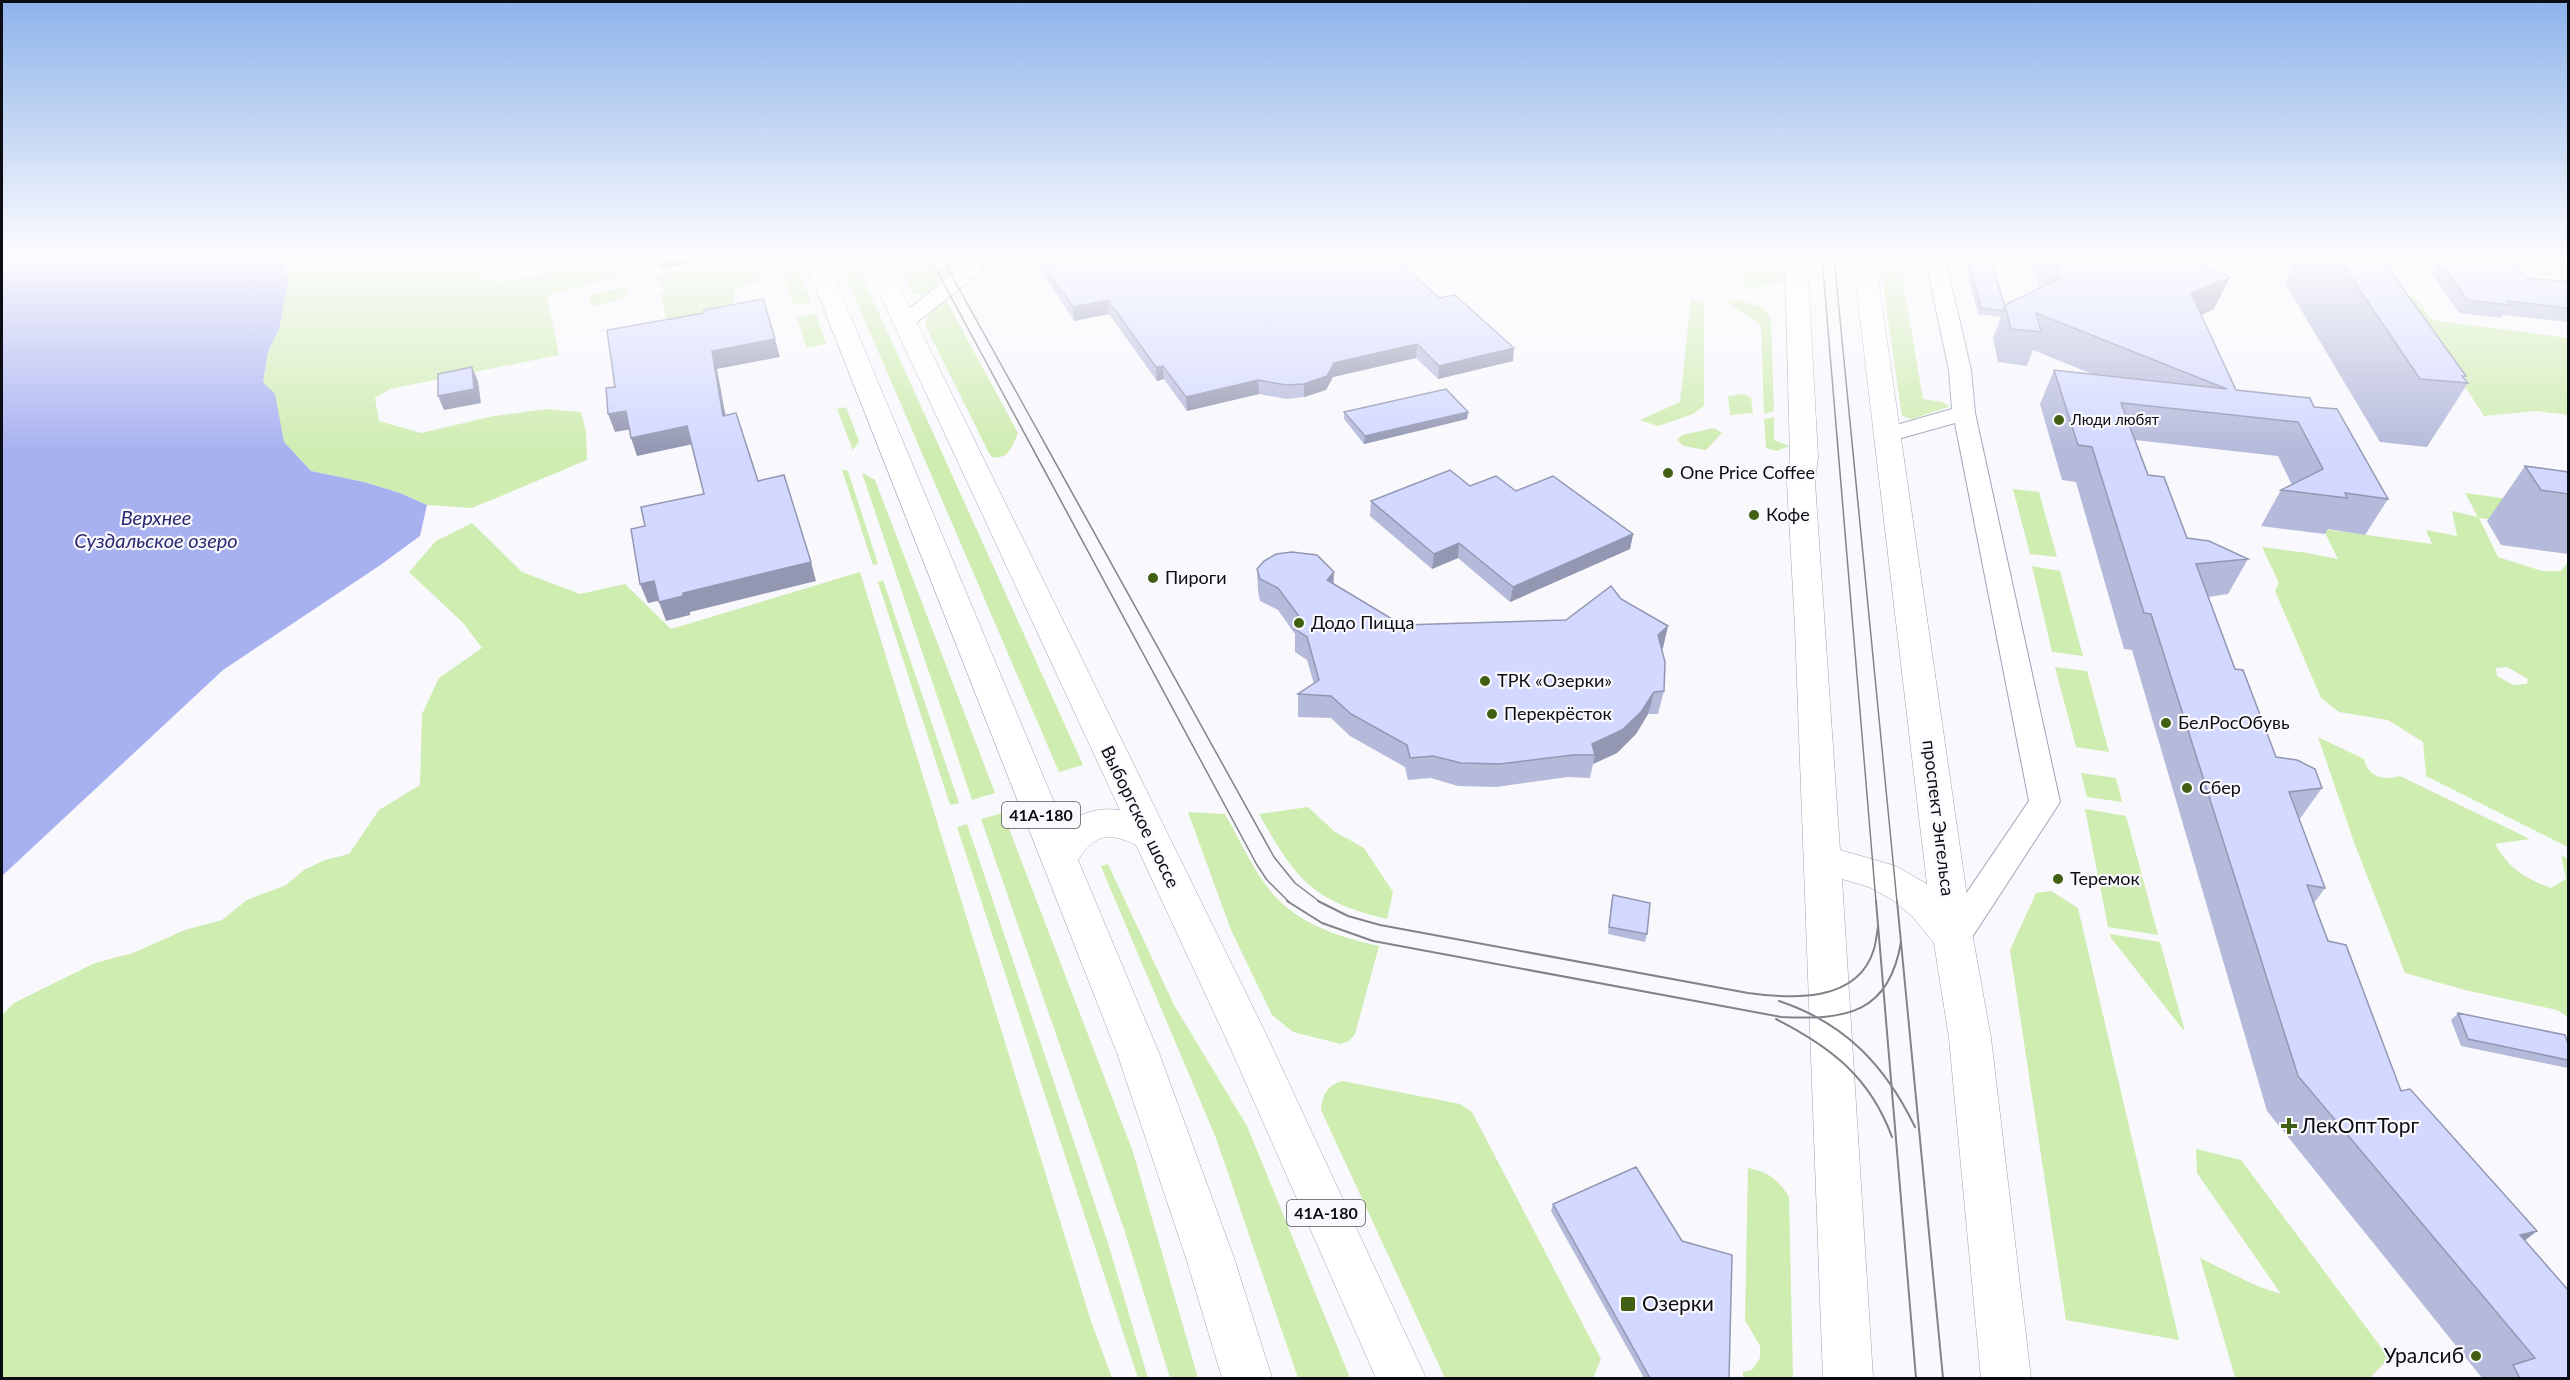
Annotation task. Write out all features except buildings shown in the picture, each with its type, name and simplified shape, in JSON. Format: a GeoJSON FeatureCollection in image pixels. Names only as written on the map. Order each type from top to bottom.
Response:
{"type":"FeatureCollection","features":[{"type":"Feature","properties":{"kind":"main road","name":"41А-180"},"geometry":{"type":"LineString","coordinates":[[842,322],[1138,1053],[1210,1258],[1247,1378]]}},
{"type":"Feature","properties":{"kind":"main road","name":"Выборгское шоссе"},"geometry":{"type":"LineString","coordinates":[[905,322],[1251,1047],[1401,1378]]}},
{"type":"Feature","properties":{"kind":"main road"},"geometry":{"type":"LineString","coordinates":[[1799,322],[1804,457],[1801,482],[1811,627],[1848,1378]]}},
{"type":"Feature","properties":{"kind":"main road","name":"проспект Энгельса"},"geometry":{"type":"LineString","coordinates":[[1872,322],[1953,938],[1970,1038],[2006,1378]]}},
{"type":"Feature","properties":{"kind":"main road"},"geometry":{"type":"LineString","coordinates":[[1060,859],[1069,843],[1079,832],[1095,824],[1117,821],[1149,834]]}},
{"type":"Feature","properties":{"kind":"main road"},"geometry":{"type":"LineString","coordinates":[[1823,860],[1873,872],[1895,882],[1915,896],[1953,938]]}},
{"type":"Feature","properties":{"kind":"street"},"geometry":{"type":"LineString","coordinates":[[1949,322],[1960,370],[1964,413],[2045,802],[1953,938]]}},
{"type":"Feature","properties":{"kind":"street"},"geometry":{"type":"LineString","coordinates":[[1887,435],[1964,413]]}},
{"type":"Feature","properties":{"kind":"green space"},"geometry":{"type":"Polygon","coordinates":[[[280,322],[552,322],[559,355],[390,389],[375,398],[379,421],[421,433],[494,416],[547,409],[581,412],[586,432],[587,460],[472,508],[427,505],[400,493],[364,482],[311,471],[284,442],[263,382],[268,352],[280,322]]]}},
{"type":"Feature","properties":{"kind":"green space"},"geometry":{"type":"Polygon","coordinates":[[[798,322],[819,322],[826,344],[807,348],[798,322]]]}},
{"type":"Feature","properties":{"kind":"green space"},"geometry":{"type":"Polygon","coordinates":[[[866,322],[883,322],[1083,765],[1059,772],[866,322]]]}},
{"type":"Feature","properties":{"kind":"green space"},"geometry":{"type":"Polygon","coordinates":[[[926,322],[958,322],[1018,433],[1006,454],[992,457],[989,453],[925,325],[926,322]]]}},
{"type":"Feature","properties":{"kind":"green space"},"geometry":{"type":"Polygon","coordinates":[[[1689,322],[1704,322],[1704,406],[1693,414],[1658,426],[1640,420],[1680,402],[1689,322]]]}},
{"type":"Feature","properties":{"kind":"green space"},"geometry":{"type":"Polygon","coordinates":[[[1757,322],[1771,322],[1774,411],[1764,414],[1761,327],[1757,322]]]}},
{"type":"Feature","properties":{"kind":"green space"},"geometry":{"type":"Polygon","coordinates":[[[1888,322],[1910,322],[1923,399],[1943,402],[1949,406],[1912,419],[1902,416],[1888,322]]]}},
{"type":"Feature","properties":{"kind":"green space"},"geometry":{"type":"Polygon","coordinates":[[[2406,322],[2450,322],[2568,338],[2568,415],[2536,411],[2484,416],[2453,368],[2453,357],[2419,353],[2406,322]]]}},
{"type":"Feature","properties":{"kind":"green space"},"geometry":{"type":"Polygon","coordinates":[[[1744,394],[1751,398],[1753,413],[1730,415],[1728,396],[1744,394]]]}},
{"type":"Feature","properties":{"kind":"green space"},"geometry":{"type":"Polygon","coordinates":[[[846,407],[859,441],[853,450],[837,409],[846,407]]]}},
{"type":"Feature","properties":{"kind":"green space"},"geometry":{"type":"Polygon","coordinates":[[[1774,417],[1774,440],[1789,446],[1777,451],[1766,448],[1764,419],[1774,417]]]}},
{"type":"Feature","properties":{"kind":"green space"},"geometry":{"type":"Polygon","coordinates":[[[1714,428],[1722,433],[1706,450],[1684,446],[1677,440],[1682,435],[1714,428]]]}},
{"type":"Feature","properties":{"kind":"green space"},"geometry":{"type":"Polygon","coordinates":[[[842,470],[848,471],[878,564],[873,565],[842,470]]]}},
{"type":"Feature","properties":{"kind":"green space"},"geometry":{"type":"Polygon","coordinates":[[[862,473],[875,480],[995,793],[972,800],[862,473]]]}},
{"type":"Feature","properties":{"kind":"green space"},"geometry":{"type":"Polygon","coordinates":[[[2013,489],[2039,492],[2057,557],[2030,554],[2013,489]]]}},
{"type":"Feature","properties":{"kind":"green space"},"geometry":{"type":"Polygon","coordinates":[[[2465,493],[2568,507],[2568,529],[2479,518],[2498,557],[2542,571],[2561,571],[2568,562],[2568,847],[2426,776],[2423,742],[2388,720],[2339,712],[2321,698],[2275,591],[2279,583],[2262,547],[2338,559],[2323,529],[2432,544],[2426,530],[2457,536],[2452,511],[2478,517],[2465,493]],[[2507,667],[2496,668],[2497,676],[2513,685],[2527,684],[2528,679],[2507,667]]]}},
{"type":"Feature","properties":{"kind":"green space"},"geometry":{"type":"Polygon","coordinates":[[[472,523],[522,572],[580,594],[625,584],[671,629],[860,572],[1091,1321],[1112,1378],[2,1378],[2,1015],[14,1003],[95,963],[133,953],[185,930],[222,920],[247,900],[286,885],[304,870],[325,860],[349,854],[379,810],[420,785],[422,714],[439,678],[482,648],[464,624],[409,572],[436,541],[472,523]]]}},
{"type":"Feature","properties":{"kind":"green space"},"geometry":{"type":"Polygon","coordinates":[[[2032,566],[2060,571],[2083,656],[2052,652],[2032,566]]]}},
{"type":"Feature","properties":{"kind":"green space"},"geometry":{"type":"Polygon","coordinates":[[[883,580],[959,803],[950,805],[878,582],[883,580]]]}},
{"type":"Feature","properties":{"kind":"green space"},"geometry":{"type":"Polygon","coordinates":[[[2055,667],[2087,671],[2109,752],[2076,747],[2055,667]]]}},
{"type":"Feature","properties":{"kind":"green space"},"geometry":{"type":"Polygon","coordinates":[[[2318,737],[2364,759],[2369,770],[2377,776],[2388,778],[2400,776],[2530,839],[2495,844],[2518,872],[2533,880],[2551,888],[2566,879],[2561,855],[2568,859],[2568,1017],[2557,1010],[2465,990],[2405,973],[2355,845],[2318,737]]]}},
{"type":"Feature","properties":{"kind":"green space"},"geometry":{"type":"Polygon","coordinates":[[[2081,773],[2116,778],[2122,802],[2087,797],[2081,773]]]}},
{"type":"Feature","properties":{"kind":"green space"},"geometry":{"type":"Polygon","coordinates":[[[1308,807],[1335,832],[1364,848],[1393,892],[1387,919],[1340,904],[1308,884],[1284,855],[1259,814],[1308,807]]]}},
{"type":"Feature","properties":{"kind":"green space"},"geometry":{"type":"Polygon","coordinates":[[[2085,809],[2126,816],[2158,935],[2108,927],[2085,809]]]}},
{"type":"Feature","properties":{"kind":"green space"},"geometry":{"type":"Polygon","coordinates":[[[1188,812],[1225,814],[1266,885],[1295,914],[1335,934],[1379,946],[1355,1034],[1349,1041],[1341,1044],[1293,1032],[1272,1015],[1231,930],[1188,812]]]}},
{"type":"Feature","properties":{"kind":"green space"},"geometry":{"type":"Polygon","coordinates":[[[1003,813],[1133,1152],[1198,1378],[1170,1378],[1125,1232],[981,819],[1003,813]]]}},
{"type":"Feature","properties":{"kind":"green space"},"geometry":{"type":"Polygon","coordinates":[[[967,824],[1107,1240],[1148,1378],[1138,1378],[957,827],[967,824]]]}},
{"type":"Feature","properties":{"kind":"green space"},"geometry":{"type":"Polygon","coordinates":[[[1108,864],[1174,1005],[1247,1126],[1350,1378],[1298,1378],[1216,1138],[1102,869],[1101,866],[1108,864]]]}},
{"type":"Feature","properties":{"kind":"green space"},"geometry":{"type":"Polygon","coordinates":[[[2051,891],[2078,908],[2179,1340],[2066,1320],[2010,950],[2036,893],[2051,891]]]}},
{"type":"Feature","properties":{"kind":"green space"},"geometry":{"type":"Polygon","coordinates":[[[2110,934],[2160,942],[2185,1032],[2111,938],[2110,934]]]}},
{"type":"Feature","properties":{"kind":"green space"},"geometry":{"type":"Polygon","coordinates":[[[1342,1081],[1460,1104],[1472,1112],[1601,1359],[1593,1378],[1445,1378],[1321,1110],[1327,1091],[1342,1081]]]}},
{"type":"Feature","properties":{"kind":"green space"},"geometry":{"type":"Polygon","coordinates":[[[2196,1149],[2241,1160],[2389,1358],[2370,1378],[2235,1377],[2200,1258],[2257,1286],[2281,1294],[2197,1173],[2196,1149]]]}},
{"type":"Feature","properties":{"kind":"green space"},"geometry":{"type":"Polygon","coordinates":[[[1748,1168],[1772,1177],[1789,1197],[1793,1378],[1743,1378],[1743,1372],[1752,1370],[1760,1358],[1760,1346],[1745,1320],[1748,1168]]]}},
{"type":"Feature","properties":{"kind":"water","name":"Верхнее Суздальское озеро"},"geometry":{"type":"Polygon","coordinates":[[[2,322],[280,322],[268,352],[263,382],[275,394],[284,442],[311,471],[364,482],[400,493],[427,505],[420,536],[223,670],[2,876],[2,322]]]}},
{"type":"Feature","properties":{"kind":"tram line"},"geometry":{"type":"LineString","coordinates":[[965,322],[1257,865],[1267,880],[1289,902]]}},
{"type":"Feature","properties":{"kind":"tram line"},"geometry":{"type":"LineString","coordinates":[[978,322],[1274,857],[1295,883],[1320,902]]}},
{"type":"Feature","properties":{"kind":"tram line"},"geometry":{"type":"LineString","coordinates":[[1827,322],[1876,902]]}},
{"type":"Feature","properties":{"kind":"tram line"},"geometry":{"type":"LineString","coordinates":[[1840,322],[1897,902]]}},
{"type":"Feature","properties":{"kind":"tram line"},"geometry":{"type":"LineString","coordinates":[[1287,901],[1322,923],[1373,941],[1781,1017],[1817,1017]]}},
{"type":"Feature","properties":{"kind":"tram line"},"geometry":{"type":"LineString","coordinates":[[1876,901],[1883,988]]}},
{"type":"Feature","properties":{"kind":"tram line"},"geometry":{"type":"LineString","coordinates":[[1897,901],[1901,942]]}},
{"type":"Feature","properties":{"kind":"tram line"},"geometry":{"type":"LineString","coordinates":[[1320,902],[1348,916],[1380,925],[1748,993],[1784,996],[1822,994],[1854,980],[1866,967],[1874,949],[1878,926]]}},
{"type":"Feature","properties":{"kind":"tram line"},"geometry":{"type":"LineString","coordinates":[[1883,988],[1895,966],[1901,942]]}},
{"type":"Feature","properties":{"kind":"tram line"},"geometry":{"type":"LineString","coordinates":[[1901,942],[1943,1378]]}},
{"type":"Feature","properties":{"kind":"tram line"},"geometry":{"type":"LineString","coordinates":[[1817,1017],[1844,1014],[1861,1008],[1875,998],[1883,988]]}},
{"type":"Feature","properties":{"kind":"tram line"},"geometry":{"type":"LineString","coordinates":[[1883,988],[1892,1087]]}},
{"type":"Feature","properties":{"kind":"tram line"},"geometry":{"type":"LineString","coordinates":[[1779,1001],[1817,1017]]}},
{"type":"Feature","properties":{"kind":"tram line"},"geometry":{"type":"LineString","coordinates":[[1817,1017],[1843,1034],[1860,1049],[1892,1087]]}},
{"type":"Feature","properties":{"kind":"tram line"},"geometry":{"type":"LineString","coordinates":[[1776,1019],[1814,1041],[1846,1066],[1872,1097],[1892,1137]]}},
{"type":"Feature","properties":{"kind":"tram line"},"geometry":{"type":"LineString","coordinates":[[1892,1087],[1915,1127]]}},
{"type":"Feature","properties":{"kind":"tram line"},"geometry":{"type":"LineString","coordinates":[[1892,1087],[1916,1378]]}},
{"type":"Feature","properties":{"kind":"place","name":"Люди любят"},"geometry":{"type":"Point","coordinates":[2059,420]}},
{"type":"Feature","properties":{"kind":"place","name":"One Price Coffee"},"geometry":{"type":"Point","coordinates":[1668,473]}},
{"type":"Feature","properties":{"kind":"place","name":"Кофе"},"geometry":{"type":"Point","coordinates":[1754,515]}},
{"type":"Feature","properties":{"kind":"place","name":"Пироги"},"geometry":{"type":"Point","coordinates":[1153,578]}},
{"type":"Feature","properties":{"kind":"place","name":"Додо Пицца"},"geometry":{"type":"Point","coordinates":[1299,623]}},
{"type":"Feature","properties":{"kind":"place","name":"ТРК «Озерки»"},"geometry":{"type":"Point","coordinates":[1485,681]}},
{"type":"Feature","properties":{"kind":"place","name":"Перекрёсток"},"geometry":{"type":"Point","coordinates":[1492,714]}},
{"type":"Feature","properties":{"kind":"place","name":"БелРосОбувь"},"geometry":{"type":"Point","coordinates":[2166,723]}},
{"type":"Feature","properties":{"kind":"place","name":"Сбер"},"geometry":{"type":"Point","coordinates":[2187,788]}},
{"type":"Feature","properties":{"kind":"place","name":"Теремок"},"geometry":{"type":"Point","coordinates":[2058,879]}},
{"type":"Feature","properties":{"kind":"place","name":"ЛекОптТорг"},"geometry":{"type":"Point","coordinates":[2289,1126]}},
{"type":"Feature","properties":{"kind":"place","name":"Озерки"},"geometry":{"type":"Point","coordinates":[1628,1304]}},
{"type":"Feature","properties":{"kind":"place","name":"Уралсиб"},"geometry":{"type":"Point","coordinates":[2476,1356]}}]}
